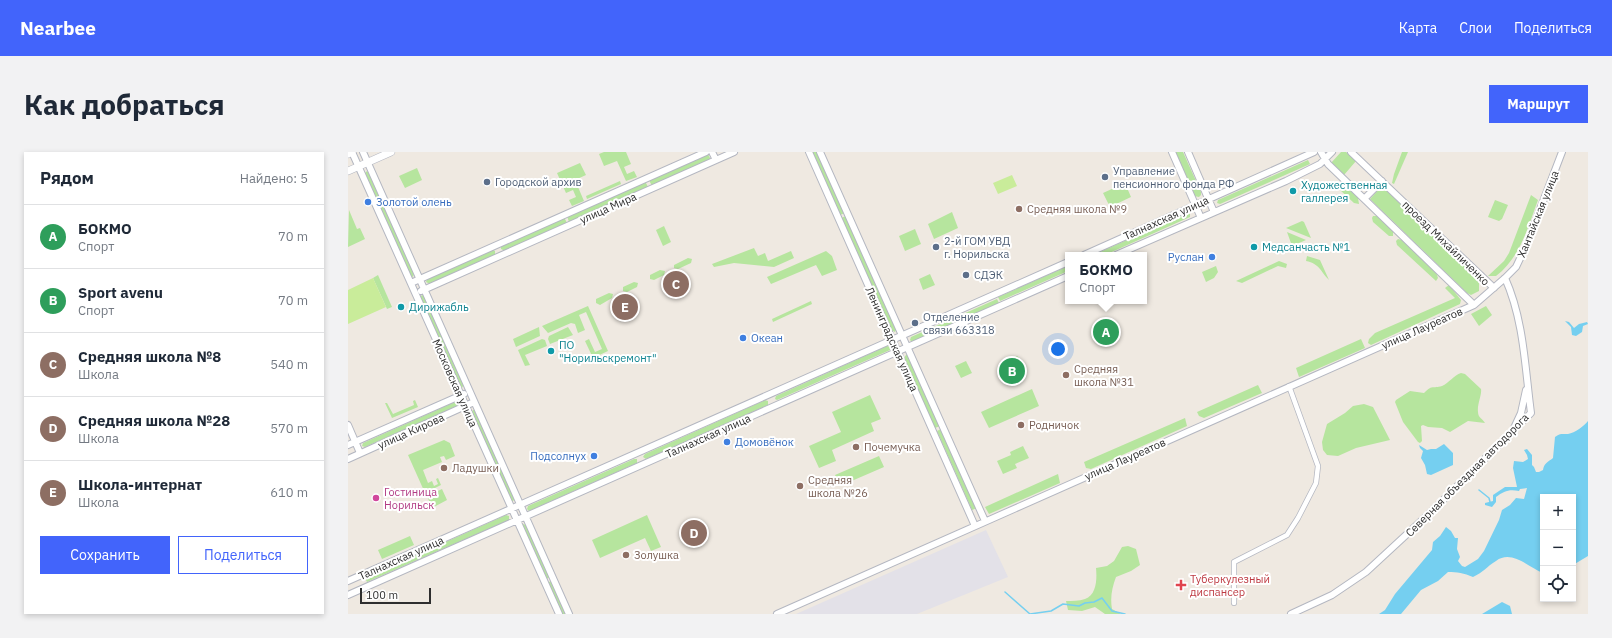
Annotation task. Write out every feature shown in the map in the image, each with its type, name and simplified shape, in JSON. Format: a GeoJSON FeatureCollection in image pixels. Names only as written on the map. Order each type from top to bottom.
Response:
{"type":"FeatureCollection","features":[{"type":"Feature","properties":{"kind":"main road"},"geometry":{"type":"LineString","coordinates":[[348,154],[352,152]]}},
{"type":"Feature","properties":{"kind":"main road"},"geometry":{"type":"LineString","coordinates":[[348,171],[391,152]]}},
{"type":"Feature","properties":{"kind":"street","name":"Московская улица"},"geometry":{"type":"LineString","coordinates":[[352,152],[559,614]]}},
{"type":"Feature","properties":{"kind":"street","name":"Московская улица"},"geometry":{"type":"LineString","coordinates":[[363,152],[569,614]]}},
{"type":"Feature","properties":{"kind":"street","name":"улица Мира"},"geometry":{"type":"LineString","coordinates":[[411,283],[706,152]]}},
{"type":"Feature","properties":{"kind":"street"},"geometry":{"type":"LineString","coordinates":[[712,152],[716,160]]}},
{"type":"Feature","properties":{"kind":"street","name":"улица Мира"},"geometry":{"type":"LineString","coordinates":[[416,293],[734,152]]}},
{"type":"Feature","properties":{"kind":"street","name":"Ленинградская улица"},"geometry":{"type":"LineString","coordinates":[[810,152],[975,526]]}},
{"type":"Feature","properties":{"kind":"street","name":"Ленинградская улица"},"geometry":{"type":"LineString","coordinates":[[820,152],[985,521]]}},
{"type":"Feature","properties":{"kind":"street"},"geometry":{"type":"LineString","coordinates":[[1172,152],[1201,218]]}},
{"type":"Feature","properties":{"kind":"street"},"geometry":{"type":"LineString","coordinates":[[1188,152],[1214,212]]}},
{"type":"Feature","properties":{"kind":"street","name":"Талнахская улица"},"geometry":{"type":"LineString","coordinates":[[1091,252],[1314,152]]}},
{"type":"Feature","properties":{"kind":"street"},"geometry":{"type":"LineString","coordinates":[[1320,152],[1328,164],[1474,305]]}},
{"type":"Feature","properties":{"kind":"street","name":"Талнахская улица"},"geometry":{"type":"LineString","coordinates":[[1123,252],[1286,181],[1320,164],[1332,152]]}},
{"type":"Feature","properties":{"kind":"street","name":"проезд Михайличенко"},"geometry":{"type":"LineString","coordinates":[[1351,152],[1494,288]]}},
{"type":"Feature","properties":{"kind":"street","name":"Хантайская улица"},"geometry":{"type":"LineString","coordinates":[[1474,305],[1506,278],[1516,267],[1526,246],[1562,152]]}},
{"type":"Feature","properties":{"kind":"street"},"geometry":{"type":"LineString","coordinates":[[1364,198],[1382,181]]}},
{"type":"Feature","properties":{"kind":"street"},"geometry":{"type":"LineString","coordinates":[[496,245],[501,256]]}},
{"type":"Feature","properties":{"kind":"street","name":"Талнахская улица"},"geometry":{"type":"LineString","coordinates":[[348,581],[1065,263]]}},
{"type":"Feature","properties":{"kind":"street","name":"Талнахская улица"},"geometry":{"type":"LineString","coordinates":[[348,595],[1065,277]]}},
{"type":"Feature","properties":{"kind":"street","name":"Северная объездная автодорога"},"geometry":{"type":"LineString","coordinates":[[1291,614],[1332,595],[1366,572],[1399,543],[1531,413],[1518,314],[1513,295],[1506,278]]}},
{"type":"Feature","properties":{"kind":"street","name":"улица Лауреатов"},"geometry":{"type":"LineString","coordinates":[[777,614],[1474,305]]}},
{"type":"Feature","properties":{"kind":"street"},"geometry":{"type":"LineString","coordinates":[[1511,433],[1521,413],[1527,382]]}},
{"type":"Feature","properties":{"kind":"street"},"geometry":{"type":"LineString","coordinates":[[1234,603],[1234,562],[1287,534],[1298,518],[1316,483],[1318,466],[1289,386]]}},
{"type":"Feature","properties":{"kind":"street","name":"улица Кирова"},"geometry":{"type":"LineString","coordinates":[[348,445],[470,392]]}},
{"type":"Feature","properties":{"kind":"street","name":"улица Кирова"},"geometry":{"type":"LineString","coordinates":[[349,456],[360,453],[474,402]]}},
{"type":"Feature","properties":{"kind":"street"},"geometry":{"type":"LineString","coordinates":[[348,426],[360,453]]}},
{"type":"Feature","properties":{"kind":"shaded area"},"geometry":{"type":"Polygon","coordinates":[[[986,530],[1008,577],[917,614],[796,614],[986,530]]]}},
{"type":"Feature","properties":{"kind":"green space"},"geometry":{"type":"Polygon","coordinates":[[[604,152],[626,152],[631,164],[624,167],[627,174],[634,171],[637,177],[626,181],[617,161],[604,166],[599,154],[604,152]]]}},
{"type":"Feature","properties":{"kind":"green space"},"geometry":{"type":"Polygon","coordinates":[[[812,152],[818,152],[845,213],[840,215],[812,152]]]}},
{"type":"Feature","properties":{"kind":"green space"},"geometry":{"type":"Polygon","coordinates":[[[1175,152],[1183,152],[1201,192],[1199,197],[1194,196],[1175,152]]]}},
{"type":"Feature","properties":{"kind":"green space"},"geometry":{"type":"Polygon","coordinates":[[[1341,152],[1346,152],[1356,161],[1344,175],[1331,163],[1341,152]]]}},
{"type":"Feature","properties":{"kind":"green space"},"geometry":{"type":"Polygon","coordinates":[[[1402,152],[1408,152],[1394,184],[1392,183],[1394,174],[1402,152]]]}},
{"type":"Feature","properties":{"kind":"green space"},"geometry":{"type":"Polygon","coordinates":[[[708,154],[711,160],[652,186],[649,180],[708,154]]]}},
{"type":"Feature","properties":{"kind":"green space"},"geometry":{"type":"Polygon","coordinates":[[[1308,160],[1310,164],[1220,204],[1217,203],[1218,200],[1308,160]]]}},
{"type":"Feature","properties":{"kind":"green space"},"geometry":{"type":"Polygon","coordinates":[[[580,163],[586,175],[575,180],[584,201],[572,206],[569,200],[576,197],[573,190],[566,193],[557,173],[580,163]]]}},
{"type":"Feature","properties":{"kind":"green space"},"geometry":{"type":"Polygon","coordinates":[[[417,168],[422,180],[405,188],[399,176],[417,168]]]}},
{"type":"Feature","properties":{"kind":"green space"},"geometry":{"type":"Polygon","coordinates":[[[367,171],[414,273],[413,277],[411,276],[365,173],[367,171]]]}},
{"type":"Feature","properties":{"kind":"green space"},"geometry":{"type":"Polygon","coordinates":[[[1012,175],[1017,186],[998,194],[993,183],[1012,175]]]}},
{"type":"Feature","properties":{"kind":"green space"},"geometry":{"type":"Polygon","coordinates":[[[620,181],[621,184],[587,199],[586,196],[620,181]]]}},
{"type":"Feature","properties":{"kind":"green space"},"geometry":{"type":"Polygon","coordinates":[[[645,181],[648,187],[569,222],[567,216],[645,181]]]}},
{"type":"Feature","properties":{"kind":"green space"},"geometry":{"type":"Polygon","coordinates":[[[1125,183],[1131,197],[1110,207],[1103,193],[1125,183]]]}},
{"type":"Feature","properties":{"kind":"green space"},"geometry":{"type":"Polygon","coordinates":[[[1341,185],[1345,185],[1358,198],[1359,204],[1354,203],[1340,190],[1341,185]]]}},
{"type":"Feature","properties":{"kind":"green space"},"geometry":{"type":"Polygon","coordinates":[[[1382,186],[1474,274],[1479,281],[1479,291],[1471,295],[1467,293],[1370,199],[1382,186]]]}},
{"type":"Feature","properties":{"kind":"green space"},"geometry":{"type":"Polygon","coordinates":[[[1531,195],[1538,200],[1527,231],[1517,251],[1504,269],[1496,276],[1488,276],[1504,261],[1509,253],[1531,195]]]}},
{"type":"Feature","properties":{"kind":"green space"},"geometry":{"type":"Polygon","coordinates":[[[1495,200],[1508,205],[1502,219],[1499,221],[1488,217],[1495,200]]]}},
{"type":"Feature","properties":{"kind":"green space"},"geometry":{"type":"Polygon","coordinates":[[[349,210],[357,229],[360,228],[365,239],[348,247],[349,210]]]}},
{"type":"Feature","properties":{"kind":"green space"},"geometry":{"type":"Polygon","coordinates":[[[952,212],[958,228],[934,239],[928,224],[952,212]]]}},
{"type":"Feature","properties":{"kind":"green space"},"geometry":{"type":"Polygon","coordinates":[[[1188,213],[1190,214],[1190,217],[1112,252],[1100,252],[1188,213]]]}},
{"type":"Feature","properties":{"kind":"green space"},"geometry":{"type":"Polygon","coordinates":[[[846,216],[896,330],[895,332],[891,330],[841,218],[846,216]]]}},
{"type":"Feature","properties":{"kind":"green space"},"geometry":{"type":"Polygon","coordinates":[[[1373,216],[1377,216],[1393,231],[1393,236],[1389,236],[1373,222],[1373,216]]]}},
{"type":"Feature","properties":{"kind":"green space"},"geometry":{"type":"Polygon","coordinates":[[[564,217],[567,223],[505,251],[501,249],[501,246],[564,217]]]}},
{"type":"Feature","properties":{"kind":"green space"},"geometry":{"type":"Polygon","coordinates":[[[1302,221],[1304,222],[1311,238],[1286,228],[1302,221]]]}},
{"type":"Feature","properties":{"kind":"green space"},"geometry":{"type":"Polygon","coordinates":[[[664,226],[671,242],[663,246],[656,230],[664,226]]]}},
{"type":"Feature","properties":{"kind":"green space"},"geometry":{"type":"Polygon","coordinates":[[[915,229],[921,244],[905,251],[899,236],[915,229]]]}},
{"type":"Feature","properties":{"kind":"green space"},"geometry":{"type":"Polygon","coordinates":[[[1287,232],[1306,240],[1292,246],[1287,232]]]}},
{"type":"Feature","properties":{"kind":"green space"},"geometry":{"type":"Polygon","coordinates":[[[1398,239],[1402,240],[1436,272],[1438,278],[1436,281],[1397,245],[1396,241],[1398,239]]]}},
{"type":"Feature","properties":{"kind":"green space"},"geometry":{"type":"Polygon","coordinates":[[[754,248],[758,256],[765,253],[768,261],[791,251],[794,258],[774,267],[734,263],[714,267],[712,264],[754,248]]]}},
{"type":"Feature","properties":{"kind":"green space"},"geometry":{"type":"Polygon","coordinates":[[[491,249],[495,251],[495,255],[430,284],[426,282],[427,279],[491,249]]]}},
{"type":"Feature","properties":{"kind":"green space"},"geometry":{"type":"Polygon","coordinates":[[[826,251],[832,256],[837,270],[822,276],[816,265],[771,284],[767,277],[826,251]]]}},
{"type":"Feature","properties":{"kind":"green space"},"geometry":{"type":"Polygon","coordinates":[[[1307,256],[1320,260],[1329,280],[1317,266],[1306,261],[1307,256]]]}},
{"type":"Feature","properties":{"kind":"green space"},"geometry":{"type":"Polygon","coordinates":[[[688,258],[692,259],[691,263],[678,269],[674,268],[674,265],[688,258]]]}},
{"type":"Feature","properties":{"kind":"green space"},"geometry":{"type":"Polygon","coordinates":[[[1279,261],[1287,264],[1286,268],[1278,266],[1242,283],[1236,281],[1279,261]]]}},
{"type":"Feature","properties":{"kind":"green space"},"geometry":{"type":"Polygon","coordinates":[[[1216,266],[1218,272],[1214,278],[1206,282],[1202,272],[1216,266]]]}},
{"type":"Feature","properties":{"kind":"green space"},"geometry":{"type":"Polygon","coordinates":[[[1065,267],[1065,272],[1000,301],[998,297],[1065,267]]]}},
{"type":"Feature","properties":{"kind":"green space"},"geometry":{"type":"Polygon","coordinates":[[[660,270],[665,271],[664,275],[654,280],[650,279],[650,275],[660,270]]]}},
{"type":"Feature","properties":{"kind":"green space"},"geometry":{"type":"Polygon","coordinates":[[[930,274],[935,285],[923,290],[919,279],[930,274]]]}},
{"type":"Feature","properties":{"kind":"green space"},"geometry":{"type":"Polygon","coordinates":[[[378,275],[392,307],[387,309],[373,278],[378,275]]]}},
{"type":"Feature","properties":{"kind":"green space"},"geometry":{"type":"Polygon","coordinates":[[[373,278],[386,307],[348,324],[348,290],[373,278]]]}},
{"type":"Feature","properties":{"kind":"green space"},"geometry":{"type":"Polygon","coordinates":[[[634,282],[638,283],[637,287],[627,292],[623,291],[623,287],[634,282]]]}},
{"type":"Feature","properties":{"kind":"green space"},"geometry":{"type":"Polygon","coordinates":[[[1449,285],[1461,300],[1460,304],[1371,345],[1368,343],[1369,339],[1375,333],[1455,298],[1445,288],[1449,285]]]}},
{"type":"Feature","properties":{"kind":"green space"},"geometry":{"type":"Polygon","coordinates":[[[609,293],[613,294],[612,298],[600,305],[596,303],[596,299],[609,293]]]}},
{"type":"Feature","properties":{"kind":"green space"},"geometry":{"type":"Polygon","coordinates":[[[422,295],[424,296],[464,384],[462,388],[460,387],[420,298],[422,295]]]}},
{"type":"Feature","properties":{"kind":"green space"},"geometry":{"type":"Polygon","coordinates":[[[997,299],[999,303],[912,342],[910,340],[911,337],[997,299]]]}},
{"type":"Feature","properties":{"kind":"green space"},"geometry":{"type":"Polygon","coordinates":[[[811,301],[812,304],[773,322],[772,319],[811,301]]]}},
{"type":"Feature","properties":{"kind":"green space"},"geometry":{"type":"Polygon","coordinates":[[[588,306],[608,351],[593,358],[585,341],[589,339],[595,352],[602,349],[586,312],[579,315],[585,330],[578,333],[575,324],[571,323],[548,333],[542,326],[588,306]]]}},
{"type":"Feature","properties":{"kind":"green space"},"geometry":{"type":"Polygon","coordinates":[[[1486,306],[1492,315],[1479,326],[1471,314],[1486,306]]]}},
{"type":"Feature","properties":{"kind":"green space"},"geometry":{"type":"Polygon","coordinates":[[[539,327],[540,336],[516,347],[513,339],[539,327]]]}},
{"type":"Feature","properties":{"kind":"green space"},"geometry":{"type":"Polygon","coordinates":[[[568,327],[573,335],[550,344],[548,339],[549,336],[568,327]]]}},
{"type":"Feature","properties":{"kind":"green space"},"geometry":{"type":"Polygon","coordinates":[[[542,339],[545,340],[547,346],[525,355],[530,365],[525,366],[518,350],[542,339]]]}},
{"type":"Feature","properties":{"kind":"green space"},"geometry":{"type":"Polygon","coordinates":[[[1361,339],[1365,348],[1299,377],[1296,368],[1361,339]]]}},
{"type":"Feature","properties":{"kind":"green space"},"geometry":{"type":"Polygon","coordinates":[[[887,346],[890,347],[890,350],[777,400],[775,399],[776,396],[887,346]]]}},
{"type":"Feature","properties":{"kind":"green space"},"geometry":{"type":"Polygon","coordinates":[[[908,355],[940,426],[935,428],[904,358],[908,355]]]}},
{"type":"Feature","properties":{"kind":"green space"},"geometry":{"type":"Polygon","coordinates":[[[1017,356],[1024,363],[1006,371],[1003,363],[1017,356]]]}},
{"type":"Feature","properties":{"kind":"green space"},"geometry":{"type":"Polygon","coordinates":[[[966,361],[972,373],[961,378],[955,366],[966,361]]]}},
{"type":"Feature","properties":{"kind":"green space"},"geometry":{"type":"Polygon","coordinates":[[[1461,373],[1465,374],[1481,389],[1478,414],[1485,423],[1468,421],[1450,432],[1442,428],[1423,425],[1421,426],[1422,441],[1420,443],[1418,442],[1403,422],[1395,402],[1396,400],[1410,391],[1424,393],[1431,388],[1442,386],[1461,373]]]}},
{"type":"Feature","properties":{"kind":"green space"},"geometry":{"type":"Polygon","coordinates":[[[1258,385],[1262,393],[1204,418],[1199,416],[1197,412],[1258,385]]]}},
{"type":"Feature","properties":{"kind":"green space"},"geometry":{"type":"Polygon","coordinates":[[[1032,389],[1039,406],[989,428],[981,412],[1032,389]]]}},
{"type":"Feature","properties":{"kind":"green space"},"geometry":{"type":"Polygon","coordinates":[[[870,395],[881,419],[871,423],[874,431],[832,450],[836,461],[819,468],[809,446],[841,432],[832,412],[870,395]]]}},
{"type":"Feature","properties":{"kind":"green space"},"geometry":{"type":"Polygon","coordinates":[[[415,400],[418,407],[392,418],[385,403],[387,403],[393,414],[414,405],[413,401],[415,400]]]}},
{"type":"Feature","properties":{"kind":"green space"},"geometry":{"type":"Polygon","coordinates":[[[765,400],[768,401],[768,405],[646,459],[643,457],[645,454],[765,400]]]}},
{"type":"Feature","properties":{"kind":"green space"},"geometry":{"type":"Polygon","coordinates":[[[457,401],[459,405],[365,447],[362,446],[363,443],[457,401]]]}},
{"type":"Feature","properties":{"kind":"green space"},"geometry":{"type":"Polygon","coordinates":[[[1364,404],[1373,407],[1390,440],[1356,448],[1338,456],[1327,455],[1323,450],[1322,442],[1327,424],[1345,413],[1353,406],[1364,404]]]}},
{"type":"Feature","properties":{"kind":"green space"},"geometry":{"type":"Polygon","coordinates":[[[475,410],[515,499],[513,501],[511,501],[471,413],[475,410]]]}},
{"type":"Feature","properties":{"kind":"green space"},"geometry":{"type":"Polygon","coordinates":[[[1185,418],[1187,426],[1091,469],[1086,468],[1084,462],[1185,418]]]}},
{"type":"Feature","properties":{"kind":"green space"},"geometry":{"type":"Polygon","coordinates":[[[941,429],[977,508],[972,510],[937,431],[941,429]]]}},
{"type":"Feature","properties":{"kind":"green space"},"geometry":{"type":"Polygon","coordinates":[[[444,440],[450,443],[455,456],[446,460],[444,456],[440,457],[442,462],[423,470],[428,483],[432,481],[434,486],[438,484],[436,479],[438,478],[441,485],[425,493],[408,455],[444,440]]]}},
{"type":"Feature","properties":{"kind":"green space"},"geometry":{"type":"Polygon","coordinates":[[[1023,446],[1029,458],[1015,464],[1017,468],[1003,474],[997,461],[1011,455],[1010,452],[1023,446]]]}},
{"type":"Feature","properties":{"kind":"green space"},"geometry":{"type":"Polygon","coordinates":[[[879,456],[884,467],[840,486],[835,475],[879,456]]]}},
{"type":"Feature","properties":{"kind":"green space"},"geometry":{"type":"Polygon","coordinates":[[[637,459],[637,463],[529,511],[527,509],[528,506],[637,459]]]}},
{"type":"Feature","properties":{"kind":"green space"},"geometry":{"type":"Polygon","coordinates":[[[1058,474],[1060,483],[989,514],[985,507],[1058,474]]]}},
{"type":"Feature","properties":{"kind":"green space"},"geometry":{"type":"Polygon","coordinates":[[[442,489],[447,500],[432,508],[427,496],[442,489]]]}},
{"type":"Feature","properties":{"kind":"green space"},"geometry":{"type":"Polygon","coordinates":[[[506,515],[509,516],[509,520],[367,582],[365,578],[506,515]]]}},
{"type":"Feature","properties":{"kind":"green space"},"geometry":{"type":"Polygon","coordinates":[[[647,515],[661,547],[651,551],[645,538],[600,558],[592,540],[647,515]]]}},
{"type":"Feature","properties":{"kind":"green space"},"geometry":{"type":"Polygon","coordinates":[[[523,524],[526,525],[550,577],[545,580],[521,526],[523,524]]]}},
{"type":"Feature","properties":{"kind":"green space"},"geometry":{"type":"Polygon","coordinates":[[[410,536],[414,545],[382,559],[378,550],[410,536]]]}},
{"type":"Feature","properties":{"kind":"green space"},"geometry":{"type":"Polygon","coordinates":[[[1128,546],[1136,549],[1140,565],[1131,571],[1116,577],[1113,585],[1111,600],[1112,609],[1121,614],[1105,614],[1095,607],[1082,611],[1068,610],[1066,601],[1083,600],[1092,594],[1096,581],[1096,568],[1107,566],[1114,561],[1122,547],[1128,546]]]}},
{"type":"Feature","properties":{"kind":"green space"},"geometry":{"type":"Polygon","coordinates":[[[551,581],[566,614],[561,614],[547,583],[551,581]]]}},
{"type":"Feature","properties":{"kind":"water"},"geometry":{"type":"Polygon","coordinates":[[[1565,321],[1569,322],[1574,328],[1579,324],[1587,322],[1588,324],[1583,326],[1582,332],[1576,336],[1572,335],[1571,327],[1565,321]]]}},
{"type":"Feature","properties":{"kind":"water"},"geometry":{"type":"Polygon","coordinates":[[[1588,421],[1588,556],[1576,563],[1576,494],[1540,494],[1540,572],[1514,558],[1508,557],[1502,558],[1493,563],[1473,577],[1460,573],[1448,572],[1438,581],[1421,590],[1401,614],[1379,614],[1385,610],[1395,594],[1432,550],[1433,542],[1440,536],[1446,527],[1451,531],[1455,538],[1458,538],[1457,549],[1460,557],[1458,561],[1462,566],[1465,567],[1478,559],[1484,551],[1499,520],[1502,510],[1510,505],[1516,498],[1524,499],[1527,488],[1520,489],[1519,491],[1509,490],[1504,492],[1496,497],[1496,502],[1492,507],[1485,505],[1485,503],[1493,501],[1493,495],[1505,487],[1517,487],[1513,468],[1514,461],[1523,462],[1528,459],[1524,450],[1527,449],[1532,455],[1532,465],[1536,472],[1543,470],[1545,464],[1553,458],[1555,437],[1560,434],[1574,432],[1588,421]]]}},
{"type":"Feature","properties":{"kind":"water"},"geometry":{"type":"Polygon","coordinates":[[[1444,444],[1453,453],[1453,465],[1431,475],[1427,474],[1425,465],[1421,458],[1423,451],[1419,445],[1427,450],[1436,449],[1444,444]]]}},
{"type":"Feature","properties":{"kind":"water"},"geometry":{"type":"Polygon","coordinates":[[[1502,602],[1510,606],[1512,614],[1482,614],[1502,602]]]}},
{"type":"Feature","properties":{"kind":"waterway"},"geometry":{"type":"LineString","coordinates":[[1479,490],[1489,498],[1490,502]]}},
{"type":"Feature","properties":{"kind":"waterway"},"geometry":{"type":"LineString","coordinates":[[1005,592],[1030,614],[1051,611],[1063,604],[1079,606],[1102,598],[1112,611],[1125,614]]}},
{"type":"Feature","properties":{"kind":"place","name":"Управление пенсионного фонда РФ"},"geometry":{"type":"Point","coordinates":[1105,177]}},
{"type":"Feature","properties":{"kind":"place","name":"Городской архив"},"geometry":{"type":"Point","coordinates":[487,182]}},
{"type":"Feature","properties":{"kind":"place","name":"Художественная галлерея"},"geometry":{"type":"Point","coordinates":[1293,191]}},
{"type":"Feature","properties":{"kind":"place","name":"Золотой олень"},"geometry":{"type":"Point","coordinates":[368,202]}},
{"type":"Feature","properties":{"kind":"place","name":"Средняя школа №9"},"geometry":{"type":"Point","coordinates":[1019,209]}},
{"type":"Feature","properties":{"kind":"place","name":"2-й ГОМ УВД г. Норильска"},"geometry":{"type":"Point","coordinates":[936,247]}},
{"type":"Feature","properties":{"kind":"place","name":"Медсанчасть №1"},"geometry":{"type":"Point","coordinates":[1254,247]}},
{"type":"Feature","properties":{"kind":"place","name":"Руслан"},"geometry":{"type":"Point","coordinates":[1212,257]}},
{"type":"Feature","properties":{"kind":"place","name":"СДЭК"},"geometry":{"type":"Point","coordinates":[966,275]}},
{"type":"Feature","properties":{"kind":"place","name":"Средняя школа №8"},"geometry":{"type":"Point","coordinates":[676,284]}},
{"type":"Feature","properties":{"kind":"place","name":"Дирижабль"},"geometry":{"type":"Point","coordinates":[401,307]}},
{"type":"Feature","properties":{"kind":"place","name":"Школа-интернат"},"geometry":{"type":"Point","coordinates":[625,307]}},
{"type":"Feature","properties":{"kind":"place","name":"Отделение связи 663318"},"geometry":{"type":"Point","coordinates":[915,323]}},
{"type":"Feature","properties":{"kind":"place","name":"БОКМО"},"geometry":{"type":"Point","coordinates":[1106,332]}},
{"type":"Feature","properties":{"kind":"place","name":"Океан"},"geometry":{"type":"Point","coordinates":[743,338]}},
{"type":"Feature","properties":{"kind":"place","name":"ПО \"Норильскремонт\""},"geometry":{"type":"Point","coordinates":[551,351]}},
{"type":"Feature","properties":{"kind":"place","name":"Sport avenu"},"geometry":{"type":"Point","coordinates":[1012,371]}},
{"type":"Feature","properties":{"kind":"place","name":"Средняя школа №31"},"geometry":{"type":"Point","coordinates":[1066,375]}},
{"type":"Feature","properties":{"kind":"place","name":"Родничок"},"geometry":{"type":"Point","coordinates":[1021,425]}},
{"type":"Feature","properties":{"kind":"place","name":"Домовёнок"},"geometry":{"type":"Point","coordinates":[727,442]}},
{"type":"Feature","properties":{"kind":"place","name":"Почемучка"},"geometry":{"type":"Point","coordinates":[856,447]}},
{"type":"Feature","properties":{"kind":"place","name":"Подсолнух"},"geometry":{"type":"Point","coordinates":[594,456]}},
{"type":"Feature","properties":{"kind":"place","name":"Ладушки"},"geometry":{"type":"Point","coordinates":[444,468]}},
{"type":"Feature","properties":{"kind":"place","name":"Средняя школа №26"},"geometry":{"type":"Point","coordinates":[800,486]}},
{"type":"Feature","properties":{"kind":"place","name":"Гостиница Норильск"},"geometry":{"type":"Point","coordinates":[376,498]}},
{"type":"Feature","properties":{"kind":"place","name":"Средняя школа №28"},"geometry":{"type":"Point","coordinates":[694,533]}},
{"type":"Feature","properties":{"kind":"place","name":"Золушка"},"geometry":{"type":"Point","coordinates":[626,555]}},
{"type":"Feature","properties":{"kind":"place","name":"Туберкулезный диспансер"},"geometry":{"type":"Point","coordinates":[1181,585]}}]}
